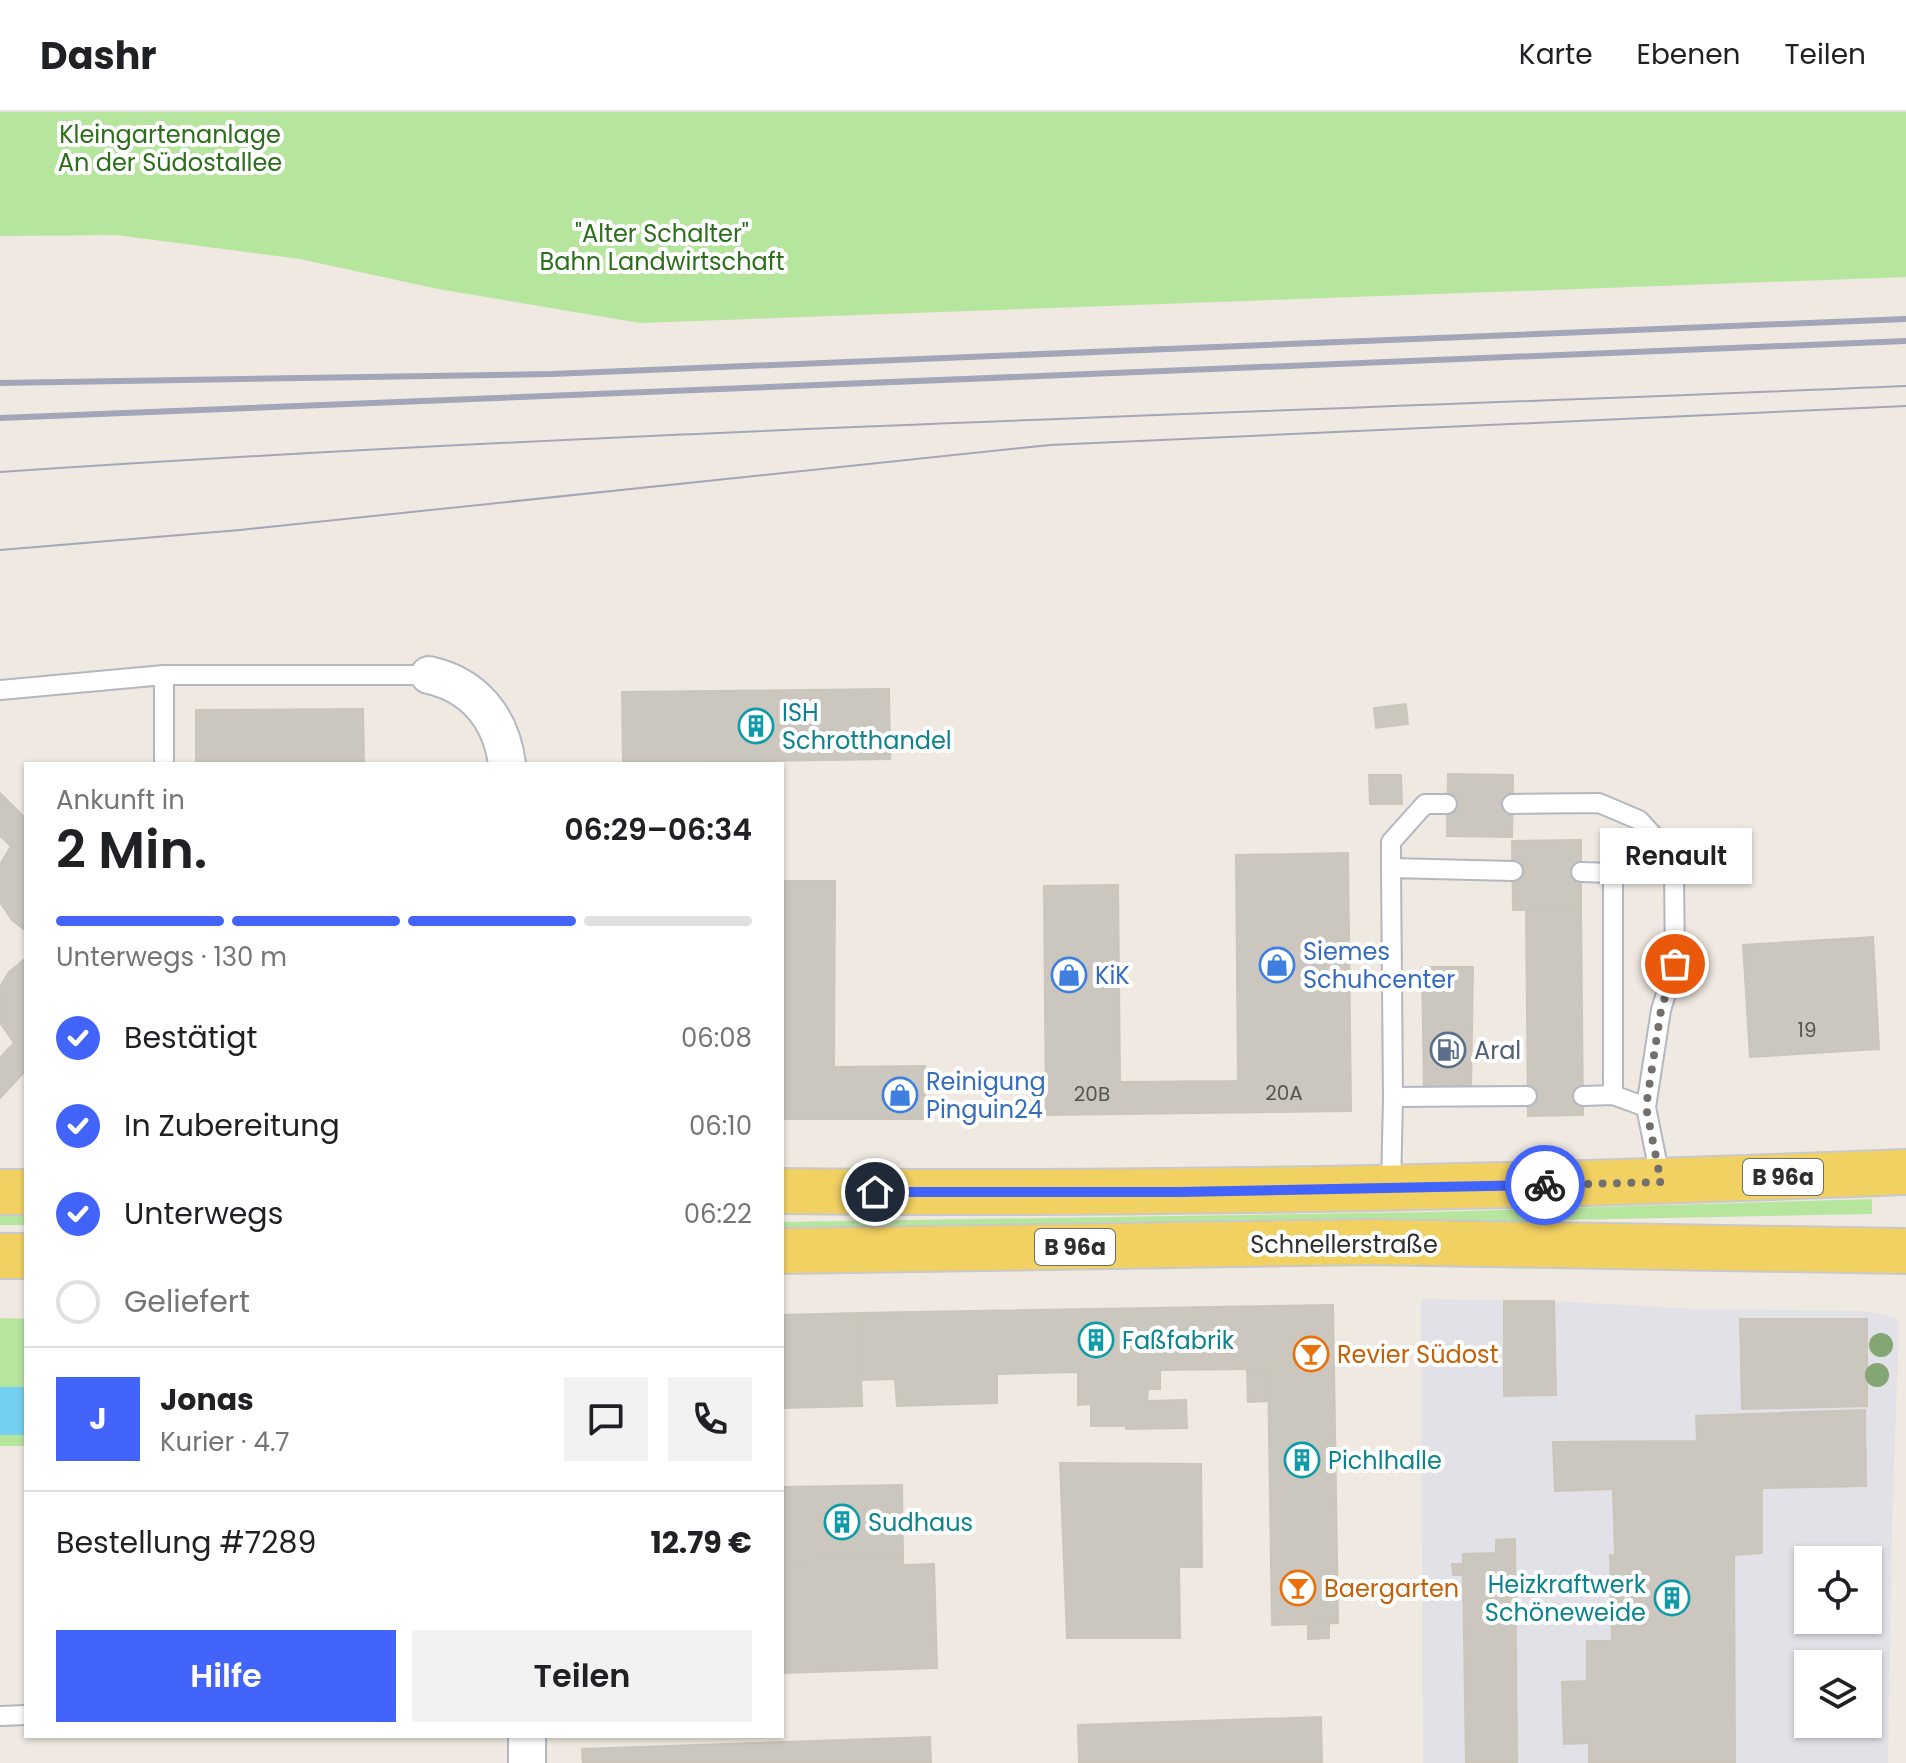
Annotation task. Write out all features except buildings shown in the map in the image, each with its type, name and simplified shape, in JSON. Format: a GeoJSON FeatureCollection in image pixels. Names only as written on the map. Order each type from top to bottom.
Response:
{"type":"FeatureCollection","features":[{"type":"Feature","properties":{"kind":"main road","name":"B 96a"},"geometry":{"type":"LineString","coordinates":[[784,1191],[1014,1193],[1391,1189],[1906,1172]]}},
{"type":"Feature","properties":{"kind":"main road"},"geometry":{"type":"LineString","coordinates":[[0,1192],[24,1192]]}},
{"type":"Feature","properties":{"kind":"main road","name":"Schnellerstraße"},"geometry":{"type":"LineString","coordinates":[[784,1251],[1369,1242],[1906,1251]]}},
{"type":"Feature","properties":{"kind":"main road"},"geometry":{"type":"LineString","coordinates":[[0,1256],[24,1256]]}},
{"type":"Feature","properties":{"kind":"street"},"geometry":{"type":"LineString","coordinates":[[429,675],[450,679],[484,705],[501,734],[507,762]]}},
{"type":"Feature","properties":{"kind":"street"},"geometry":{"type":"LineString","coordinates":[[527,1738],[527,1763]]}},
{"type":"Feature","properties":{"kind":"lane"},"geometry":{"type":"LineString","coordinates":[[0,690],[164,675],[429,675]]}},
{"type":"Feature","properties":{"kind":"lane"},"geometry":{"type":"LineString","coordinates":[[164,675],[164,762]]}},
{"type":"Feature","properties":{"kind":"lane"},"geometry":{"type":"LineString","coordinates":[[1512,804],[1599,803],[1639,820],[1663,846],[1674,873],[1675,964],[1661,1010],[1646,1107],[1661,1182]]}},
{"type":"Feature","properties":{"kind":"lane"},"geometry":{"type":"LineString","coordinates":[[1391,1189],[1391,842],[1425,804],[1447,804]]}},
{"type":"Feature","properties":{"kind":"lane"},"geometry":{"type":"LineString","coordinates":[[1391,868],[1513,871]]}},
{"type":"Feature","properties":{"kind":"lane"},"geometry":{"type":"LineString","coordinates":[[1581,872],[1613,873],[1613,1095]]}},
{"type":"Feature","properties":{"kind":"lane"},"geometry":{"type":"LineString","coordinates":[[1583,1096],[1613,1095],[1646,1107]]}},
{"type":"Feature","properties":{"kind":"lane"},"geometry":{"type":"LineString","coordinates":[[1393,1097],[1527,1096]]}},
{"type":"Feature","properties":{"kind":"lane"},"geometry":{"type":"LineString","coordinates":[[0,1716],[24,1715]]}},
{"type":"Feature","properties":{"kind":"shaded area"},"geometry":{"type":"Polygon","coordinates":[[[1421,1299],[1554,1301],[1694,1309],[1866,1311],[1895,1318],[1899,1324],[1888,1763],[1423,1763],[1421,1299]]]}},
{"type":"Feature","properties":{"kind":"green space","name":"\"Alter Schalter\" Bahn Landwirtschaft"},"geometry":{"type":"Polygon","coordinates":[[[0,112],[1906,112],[1906,277],[640,323],[438,289],[300,259],[116,235],[0,236],[0,112]]]}},
{"type":"Feature","properties":{"kind":"green space"},"geometry":{"type":"Polygon","coordinates":[[[1872,1199],[1872,1214],[784,1235],[784,1222],[1430,1212],[1872,1199]]]}},
{"type":"Feature","properties":{"kind":"green space"},"geometry":{"type":"Polygon","coordinates":[[[24,1209],[24,1225],[0,1225],[0,1210],[24,1209]]]}},
{"type":"Feature","properties":{"kind":"green space"},"geometry":{"type":"Polygon","coordinates":[[[0,1318],[24,1319],[24,1446],[0,1446],[0,1318]]]}},
{"type":"Feature","properties":{"kind":"water"},"geometry":{"type":"Polygon","coordinates":[[[0,1387],[24,1387],[24,1435],[0,1435],[0,1387]]]}},
{"type":"Feature","properties":{"kind":"tram line"},"geometry":{"type":"LineString","coordinates":[[0,472],[715,433],[1906,386]]}},
{"type":"Feature","properties":{"kind":"tram line"},"geometry":{"type":"LineString","coordinates":[[0,550],[240,530],[1050,445],[1906,406]]}},
{"type":"Feature","properties":{"kind":"railway"},"geometry":{"type":"LineString","coordinates":[[0,383],[551,374],[1906,319]]}},
{"type":"Feature","properties":{"kind":"railway"},"geometry":{"type":"LineString","coordinates":[[0,418],[1906,341]]}},
{"type":"Feature","properties":{"kind":"way so far"},"geometry":{"type":"LineString","coordinates":[[1545,1185],[1661,1182],[1646,1107],[1661,1010],[1675,964]]}},
{"type":"Feature","properties":{"kind":"place","name":"ISH Schrotthandel"},"geometry":{"type":"Point","coordinates":[756,726]}},
{"type":"Feature","properties":{"kind":"place","name":"Renault"},"geometry":{"type":"Point","coordinates":[1675,964]}},
{"type":"Feature","properties":{"kind":"place","name":"Siemes Schuhcenter"},"geometry":{"type":"Point","coordinates":[1277,965]}},
{"type":"Feature","properties":{"kind":"place","name":"KiK"},"geometry":{"type":"Point","coordinates":[1069,975]}},
{"type":"Feature","properties":{"kind":"place","name":"Aral"},"geometry":{"type":"Point","coordinates":[1448,1050]}},
{"type":"Feature","properties":{"kind":"place","name":"Reinigung Pinguin24"},"geometry":{"type":"Point","coordinates":[900,1095]}},
{"type":"Feature","properties":{"kind":"place","name":"Faßfabrik"},"geometry":{"type":"Point","coordinates":[1096,1340]}},
{"type":"Feature","properties":{"kind":"place","name":"Revier Südost"},"geometry":{"type":"Point","coordinates":[1311,1354]}},
{"type":"Feature","properties":{"kind":"place","name":"Pichlhalle"},"geometry":{"type":"Point","coordinates":[1302,1460]}},
{"type":"Feature","properties":{"kind":"place","name":"Sudhaus"},"geometry":{"type":"Point","coordinates":[842,1522]}},
{"type":"Feature","properties":{"kind":"place","name":"Baergarten"},"geometry":{"type":"Point","coordinates":[1298,1588]}},
{"type":"Feature","properties":{"kind":"place","name":"Heizkraftwerk Schöneweide"},"geometry":{"type":"Point","coordinates":[1672,1598]}},
{"type":"Feature","properties":{"kind":"route"},"geometry":{"type":"LineString","coordinates":[[875,1192],[1180,1192],[1545,1185]]}},
{"type":"Feature","properties":{"kind":"park label","name":"Kleingartenanlage An der Südostallee"},"geometry":{"type":"Point","coordinates":[170,148]}}]}
